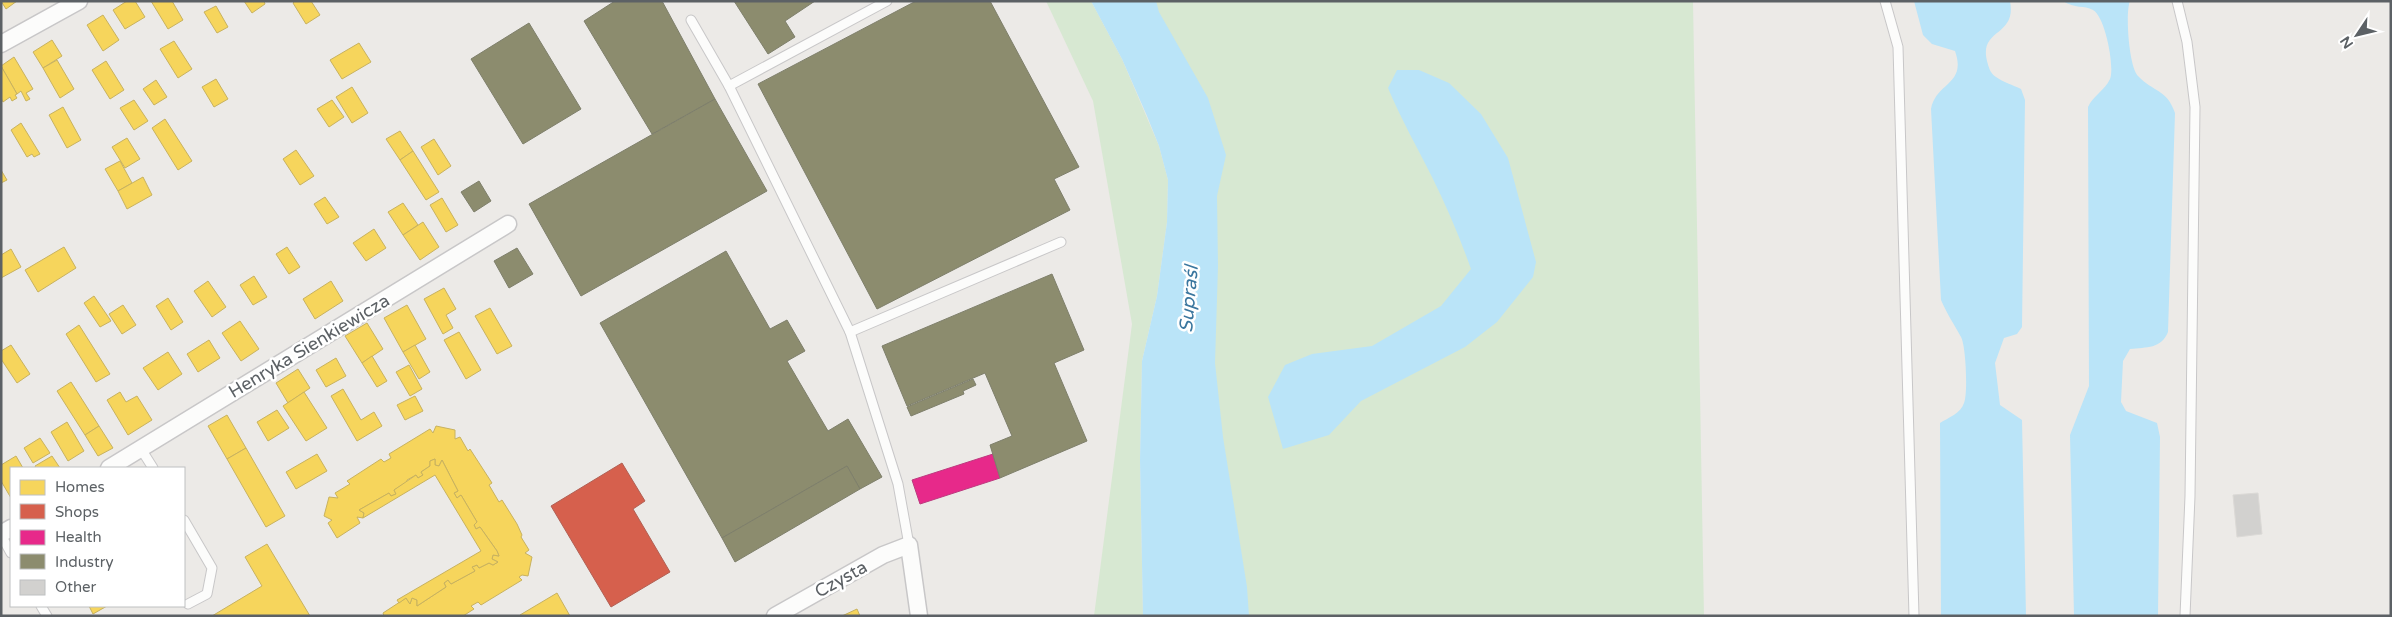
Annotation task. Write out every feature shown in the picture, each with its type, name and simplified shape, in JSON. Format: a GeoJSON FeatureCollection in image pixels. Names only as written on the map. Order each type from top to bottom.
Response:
{"type":"FeatureCollection","features":[{"type":"Feature","properties":{"kind":"street"},"geometry":{"type":"LineString","coordinates":[[1,44],[79,1]]}},
{"type":"Feature","properties":{"kind":"street","name":"Henryka Sienkiewicza"},"geometry":{"type":"LineString","coordinates":[[111,467],[508,224]]}},
{"type":"Feature","properties":{"kind":"street"},"geometry":{"type":"LineString","coordinates":[[909,545],[920,616]]}},
{"type":"Feature","properties":{"kind":"street","name":"Czysta"},"geometry":{"type":"LineString","coordinates":[[775,616],[883,555],[909,545]]}},
{"type":"Feature","properties":{"kind":"lane"},"geometry":{"type":"LineString","coordinates":[[729,86],[887,1]]}},
{"type":"Feature","properties":{"kind":"lane"},"geometry":{"type":"LineString","coordinates":[[1885,1],[1898,47],[1914,616]]}},
{"type":"Feature","properties":{"kind":"lane"},"geometry":{"type":"LineString","coordinates":[[2177,1],[2187,42],[2194,107],[2190,496],[2185,616]]}},
{"type":"Feature","properties":{"kind":"lane"},"geometry":{"type":"LineString","coordinates":[[690,20],[729,86],[850,332],[898,484],[909,545]]}},
{"type":"Feature","properties":{"kind":"lane"},"geometry":{"type":"LineString","coordinates":[[850,332],[1061,242]]}},
{"type":"Feature","properties":{"kind":"lane"},"geometry":{"type":"LineString","coordinates":[[141,449],[152,467]]}},
{"type":"Feature","properties":{"kind":"lane"},"geometry":{"type":"LineString","coordinates":[[185,522],[212,568],[207,594],[188,604]]}},
{"type":"Feature","properties":{"kind":"lane"},"geometry":{"type":"LineString","coordinates":[[1,535],[10,551]]}},
{"type":"Feature","properties":{"kind":"green space"},"geometry":{"type":"Polygon","coordinates":[[[1046,1],[1091,1],[1122,59],[1159,146],[1168,180],[1167,222],[1157,296],[1142,361],[1140,460],[1143,616],[1094,616],[1132,324],[1093,101],[1046,1]]]}},
{"type":"Feature","properties":{"kind":"green space"},"geometry":{"type":"Polygon","coordinates":[[[1123,1],[1693,1],[1704,616],[1227,616],[1204,354],[1209,145],[1123,1]]]}},
{"type":"Feature","properties":{"kind":"water","name":"Supraśl"},"geometry":{"type":"Polygon","coordinates":[[[1091,1],[1156,1],[1159,12],[1208,98],[1226,155],[1217,196],[1218,266],[1215,363],[1223,437],[1247,587],[1249,616],[1143,616],[1140,460],[1142,361],[1157,296],[1167,222],[1168,180],[1159,146],[1147,116],[1122,59],[1091,1]]]}},
{"type":"Feature","properties":{"kind":"water"},"geometry":{"type":"Polygon","coordinates":[[[1914,1],[2010,1],[2011,13],[2008,21],[1988,43],[1986,50],[1987,61],[1992,74],[2021,89],[2025,100],[2022,327],[2017,334],[2004,338],[1995,363],[2000,405],[2022,420],[2026,616],[1941,616],[1940,423],[1954,415],[1962,407],[1965,398],[1966,381],[1963,342],[1941,300],[1931,109],[1939,93],[1954,77],[1958,62],[1955,51],[1932,44],[1923,35],[1914,1]]]}},
{"type":"Feature","properties":{"kind":"water"},"geometry":{"type":"Polygon","coordinates":[[[2063,1],[2130,1],[2128,17],[2129,40],[2135,71],[2138,76],[2168,99],[2175,113],[2168,332],[2162,342],[2153,346],[2130,349],[2123,361],[2121,402],[2126,411],[2157,423],[2160,437],[2158,616],[2074,616],[2070,435],[2089,386],[2088,107],[2110,79],[2111,64],[2105,31],[2097,14],[2093,10],[2071,5],[2063,1]]]}},
{"type":"Feature","properties":{"kind":"water"},"geometry":{"type":"Polygon","coordinates":[[[1397,70],[1419,70],[1449,83],[1481,114],[1508,158],[1536,262],[1533,277],[1497,322],[1465,347],[1361,401],[1329,435],[1283,449],[1268,397],[1285,365],[1312,354],[1372,346],[1441,306],[1471,269],[1443,200],[1388,88],[1397,70]]]}},
{"type":"Feature","properties":{"kind":"building: Homes"},"geometry":{"type":"Polygon","coordinates":[[[1,1],[17,1],[6,9],[1,1]]]}},
{"type":"Feature","properties":{"kind":"building: Homes"},"geometry":{"type":"Polygon","coordinates":[[[127,1],[135,1],[145,17],[125,29],[113,10],[127,1]]]}},
{"type":"Feature","properties":{"kind":"building: Homes"},"geometry":{"type":"Polygon","coordinates":[[[151,1],[172,1],[183,20],[168,29],[151,1]]]}},
{"type":"Feature","properties":{"kind":"building: Homes"},"geometry":{"type":"Polygon","coordinates":[[[244,1],[264,1],[265,4],[252,13],[244,1]]]}},
{"type":"Feature","properties":{"kind":"building: Homes"},"geometry":{"type":"Polygon","coordinates":[[[295,1],[311,1],[320,15],[306,24],[293,3],[295,1]]]}},
{"type":"Feature","properties":{"kind":"building: Homes"},"geometry":{"type":"Polygon","coordinates":[[[216,6],[228,27],[217,33],[204,12],[216,6]]]}},
{"type":"Feature","properties":{"kind":"building: Homes"},"geometry":{"type":"Polygon","coordinates":[[[103,15],[119,40],[103,51],[87,25],[103,15]]]}},
{"type":"Feature","properties":{"kind":"building: Homes"},"geometry":{"type":"Polygon","coordinates":[[[52,40],[62,56],[43,68],[33,52],[52,40]]]}},
{"type":"Feature","properties":{"kind":"building: Homes"},"geometry":{"type":"Polygon","coordinates":[[[174,41],[192,69],[178,78],[160,49],[174,41]]]}},
{"type":"Feature","properties":{"kind":"building: Homes"},"geometry":{"type":"Polygon","coordinates":[[[359,43],[371,62],[342,79],[330,60],[359,43]]]}},
{"type":"Feature","properties":{"kind":"building: Homes"},"geometry":{"type":"Polygon","coordinates":[[[14,57],[33,89],[26,93],[30,99],[26,101],[21,91],[17,94],[1,66],[14,57]]]}},
{"type":"Feature","properties":{"kind":"building: Homes"},"geometry":{"type":"Polygon","coordinates":[[[57,60],[74,89],[60,98],[43,68],[57,60]]]}},
{"type":"Feature","properties":{"kind":"building: Homes"},"geometry":{"type":"Polygon","coordinates":[[[106,61],[124,90],[110,99],[92,70],[106,61]]]}},
{"type":"Feature","properties":{"kind":"building: Homes"},"geometry":{"type":"Polygon","coordinates":[[[1,66],[17,94],[15,95],[17,98],[12,101],[10,97],[3,102],[1,98],[1,66]]]}},
{"type":"Feature","properties":{"kind":"building: Homes"},"geometry":{"type":"Polygon","coordinates":[[[216,79],[228,99],[214,107],[202,87],[216,79]]]}},
{"type":"Feature","properties":{"kind":"building: Homes"},"geometry":{"type":"Polygon","coordinates":[[[156,80],[167,97],[154,105],[143,89],[156,80]]]}},
{"type":"Feature","properties":{"kind":"building: Homes"},"geometry":{"type":"Polygon","coordinates":[[[352,87],[368,113],[352,123],[336,97],[352,87]]]}},
{"type":"Feature","properties":{"kind":"building: Homes"},"geometry":{"type":"Polygon","coordinates":[[[134,100],[148,121],[134,130],[120,108],[134,100]]]}},
{"type":"Feature","properties":{"kind":"building: Homes"},"geometry":{"type":"Polygon","coordinates":[[[332,100],[344,117],[329,127],[317,109],[332,100]]]}},
{"type":"Feature","properties":{"kind":"building: Homes"},"geometry":{"type":"Polygon","coordinates":[[[63,107],[81,140],[67,148],[49,115],[63,107]]]}},
{"type":"Feature","properties":{"kind":"building: Homes"},"geometry":{"type":"Polygon","coordinates":[[[165,119],[192,161],[178,170],[152,128],[165,119]]]}},
{"type":"Feature","properties":{"kind":"building: Homes"},"geometry":{"type":"Polygon","coordinates":[[[21,123],[40,154],[34,157],[32,154],[27,157],[11,130],[21,123]]]}},
{"type":"Feature","properties":{"kind":"building: Homes"},"geometry":{"type":"Polygon","coordinates":[[[400,131],[413,151],[400,160],[386,139],[400,131]]]}},
{"type":"Feature","properties":{"kind":"building: Homes"},"geometry":{"type":"Polygon","coordinates":[[[127,138],[140,159],[125,168],[112,147],[127,138]]]}},
{"type":"Feature","properties":{"kind":"building: Homes"},"geometry":{"type":"Polygon","coordinates":[[[434,139],[451,166],[438,175],[421,147],[434,139]]]}},
{"type":"Feature","properties":{"kind":"building: Homes"},"geometry":{"type":"Polygon","coordinates":[[[296,150],[314,176],[300,185],[283,159],[296,150]]]}},
{"type":"Feature","properties":{"kind":"building: Homes"},"geometry":{"type":"Polygon","coordinates":[[[413,151],[439,192],[426,200],[400,160],[413,151]]]}},
{"type":"Feature","properties":{"kind":"building: Homes"},"geometry":{"type":"Polygon","coordinates":[[[120,161],[132,183],[118,191],[105,169],[120,161]]]}},
{"type":"Feature","properties":{"kind":"building: Homes"},"geometry":{"type":"Polygon","coordinates":[[[1,170],[7,180],[1,183],[1,170]]]}},
{"type":"Feature","properties":{"kind":"building: Homes"},"geometry":{"type":"Polygon","coordinates":[[[143,177],[152,195],[127,209],[118,191],[143,177]]]}},
{"type":"Feature","properties":{"kind":"building: Homes"},"geometry":{"type":"Polygon","coordinates":[[[325,197],[339,217],[327,224],[314,204],[325,197]]]}},
{"type":"Feature","properties":{"kind":"building: Homes"},"geometry":{"type":"Polygon","coordinates":[[[442,198],[458,225],[446,232],[430,205],[442,198]]]}},
{"type":"Feature","properties":{"kind":"building: Homes"},"geometry":{"type":"Polygon","coordinates":[[[403,203],[418,225],[403,235],[388,212],[403,203]]]}},
{"type":"Feature","properties":{"kind":"building: Homes"},"geometry":{"type":"Polygon","coordinates":[[[423,222],[439,247],[420,260],[403,235],[423,222]]]}},
{"type":"Feature","properties":{"kind":"building: Homes"},"geometry":{"type":"Polygon","coordinates":[[[374,229],[386,248],[366,261],[353,243],[374,229]]]}},
{"type":"Feature","properties":{"kind":"building: Homes"},"geometry":{"type":"Polygon","coordinates":[[[64,247],[76,268],[38,292],[25,270],[64,247]]]}},
{"type":"Feature","properties":{"kind":"building: Homes"},"geometry":{"type":"Polygon","coordinates":[[[287,247],[300,267],[289,274],[276,254],[287,247]]]}},
{"type":"Feature","properties":{"kind":"building: Homes"},"geometry":{"type":"Polygon","coordinates":[[[11,249],[21,267],[1,278],[1,255],[11,249]]]}},
{"type":"Feature","properties":{"kind":"building: Homes"},"geometry":{"type":"Polygon","coordinates":[[[254,276],[267,297],[253,305],[240,285],[254,276]]]}},
{"type":"Feature","properties":{"kind":"building: Homes"},"geometry":{"type":"Polygon","coordinates":[[[208,281],[226,307],[212,317],[194,291],[208,281]]]}},
{"type":"Feature","properties":{"kind":"building: Homes"},"geometry":{"type":"Polygon","coordinates":[[[331,281],[343,301],[315,319],[303,299],[331,281]]]}},
{"type":"Feature","properties":{"kind":"building: Homes"},"geometry":{"type":"Polygon","coordinates":[[[444,288],[456,309],[446,315],[453,328],[443,334],[424,299],[444,288]]]}},
{"type":"Feature","properties":{"kind":"building: Homes"},"geometry":{"type":"Polygon","coordinates":[[[94,296],[111,321],[100,327],[84,303],[94,296]]]}},
{"type":"Feature","properties":{"kind":"building: Homes"},"geometry":{"type":"Polygon","coordinates":[[[168,298],[183,322],[171,330],[156,306],[168,298]]]}},
{"type":"Feature","properties":{"kind":"building: Homes"},"geometry":{"type":"Polygon","coordinates":[[[123,305],[136,325],[122,334],[109,314],[123,305]]]}},
{"type":"Feature","properties":{"kind":"building: Homes"},"geometry":{"type":"Polygon","coordinates":[[[407,305],[426,339],[403,352],[384,318],[407,305]]]}},
{"type":"Feature","properties":{"kind":"building: Homes"},"geometry":{"type":"Polygon","coordinates":[[[490,308],[512,346],[497,354],[475,316],[490,308]]]}},
{"type":"Feature","properties":{"kind":"building: Homes"},"geometry":{"type":"Polygon","coordinates":[[[240,321],[259,349],[241,361],[222,333],[240,321]]]}},
{"type":"Feature","properties":{"kind":"building: Homes"},"geometry":{"type":"Polygon","coordinates":[[[367,323],[383,349],[362,363],[345,336],[367,323]]]}},
{"type":"Feature","properties":{"kind":"building: Homes"},"geometry":{"type":"Polygon","coordinates":[[[79,325],[110,374],[96,382],[66,334],[79,325]]]}},
{"type":"Feature","properties":{"kind":"building: Homes"},"geometry":{"type":"Polygon","coordinates":[[[459,332],[481,370],[466,379],[444,340],[459,332]]]}},
{"type":"Feature","properties":{"kind":"building: Homes"},"geometry":{"type":"Polygon","coordinates":[[[209,340],[220,358],[198,372],[187,354],[209,340]]]}},
{"type":"Feature","properties":{"kind":"building: Homes"},"geometry":{"type":"Polygon","coordinates":[[[11,345],[30,374],[17,383],[1,359],[1,351],[11,345]]]}},
{"type":"Feature","properties":{"kind":"building: Homes"},"geometry":{"type":"Polygon","coordinates":[[[415,345],[430,372],[419,379],[403,352],[415,345]]]}},
{"type":"Feature","properties":{"kind":"building: Homes"},"geometry":{"type":"Polygon","coordinates":[[[168,352],[182,374],[158,390],[143,368],[168,352]]]}},
{"type":"Feature","properties":{"kind":"building: Homes"},"geometry":{"type":"Polygon","coordinates":[[[372,356],[387,381],[377,387],[362,363],[372,356]]]}},
{"type":"Feature","properties":{"kind":"building: Homes"},"geometry":{"type":"Polygon","coordinates":[[[336,358],[346,376],[326,387],[316,370],[336,358]]]}},
{"type":"Feature","properties":{"kind":"building: Homes"},"geometry":{"type":"Polygon","coordinates":[[[409,365],[422,389],[410,396],[396,372],[409,365]]]}},
{"type":"Feature","properties":{"kind":"building: Homes"},"geometry":{"type":"Polygon","coordinates":[[[298,369],[310,388],[288,403],[276,383],[298,369]]]}},
{"type":"Feature","properties":{"kind":"building: Homes"},"geometry":{"type":"Polygon","coordinates":[[[71,382],[99,426],[85,435],[57,391],[71,382]]]}},
{"type":"Feature","properties":{"kind":"building: Homes"},"geometry":{"type":"Polygon","coordinates":[[[343,389],[361,420],[374,412],[382,426],[357,441],[331,396],[343,389]]]}},
{"type":"Feature","properties":{"kind":"building: Homes"},"geometry":{"type":"Polygon","coordinates":[[[120,392],[126,402],[137,396],[152,420],[128,435],[107,400],[120,392]]]}},
{"type":"Feature","properties":{"kind":"building: Homes"},"geometry":{"type":"Polygon","coordinates":[[[304,392],[327,428],[306,441],[283,406],[304,392]]]}},
{"type":"Feature","properties":{"kind":"building: Homes"},"geometry":{"type":"Polygon","coordinates":[[[415,396],[423,411],[405,420],[397,405],[415,396]]]}},
{"type":"Feature","properties":{"kind":"building: Homes"},"geometry":{"type":"Polygon","coordinates":[[[277,410],[289,428],[268,441],[257,422],[277,410]]]}},
{"type":"Feature","properties":{"kind":"building: Homes"},"geometry":{"type":"Polygon","coordinates":[[[227,415],[246,448],[227,459],[208,426],[227,415]]]}},
{"type":"Feature","properties":{"kind":"building: Homes"},"geometry":{"type":"Polygon","coordinates":[[[67,422],[84,451],[68,461],[51,432],[67,422]]]}},
{"type":"Feature","properties":{"kind":"building: Homes"},"geometry":{"type":"Polygon","coordinates":[[[99,426],[113,448],[98,456],[85,435],[99,426]]]}},
{"type":"Feature","properties":{"kind":"building: Homes"},"geometry":{"type":"Polygon","coordinates":[[[436,426],[455,430],[455,439],[460,437],[492,483],[489,485],[499,502],[502,500],[517,524],[522,535],[521,537],[529,550],[525,553],[532,557],[528,576],[522,575],[519,577],[522,580],[481,605],[478,602],[471,606],[474,609],[463,616],[384,616],[383,613],[406,598],[410,604],[412,598],[417,600],[417,606],[446,587],[444,583],[448,580],[451,584],[475,571],[472,567],[477,565],[479,568],[489,563],[493,565],[498,562],[492,559],[493,555],[499,556],[497,551],[480,527],[476,529],[474,525],[477,522],[461,495],[457,498],[454,493],[458,491],[442,460],[439,466],[435,465],[435,459],[430,461],[430,466],[421,472],[423,475],[418,478],[416,475],[407,480],[407,482],[394,490],[396,494],[391,496],[389,493],[359,510],[364,513],[363,518],[357,517],[360,523],[337,538],[328,523],[332,520],[324,516],[329,497],[338,498],[335,493],[350,484],[347,481],[381,459],[384,462],[391,458],[389,454],[430,429],[433,433],[436,426]]]}},
{"type":"Feature","properties":{"kind":"building: Homes"},"geometry":{"type":"Polygon","coordinates":[[[40,438],[50,453],[33,463],[24,448],[40,438]]]}},
{"type":"Feature","properties":{"kind":"building: Homes"},"geometry":{"type":"Polygon","coordinates":[[[246,448],[285,516],[266,527],[227,459],[246,448]]]}},
{"type":"Feature","properties":{"kind":"building: Homes"},"geometry":{"type":"Polygon","coordinates":[[[317,454],[327,471],[296,489],[286,472],[317,454]]]}},
{"type":"Feature","properties":{"kind":"building: Homes"},"geometry":{"type":"Polygon","coordinates":[[[16,456],[22,467],[10,467],[10,496],[1,481],[1,465],[16,456]]]}},
{"type":"Feature","properties":{"kind":"building: Homes"},"geometry":{"type":"Polygon","coordinates":[[[52,456],[59,467],[36,467],[52,456]]]}},
{"type":"Feature","properties":{"kind":"building: Homes"},"geometry":{"type":"Polygon","coordinates":[[[435,459],[435,465],[439,466],[442,460],[458,491],[454,493],[457,498],[461,495],[477,522],[474,525],[476,529],[480,527],[497,551],[499,556],[493,555],[492,559],[498,562],[493,565],[489,563],[479,568],[477,565],[472,567],[475,571],[451,584],[448,580],[444,583],[446,587],[417,606],[417,600],[412,598],[410,604],[406,598],[399,603],[397,600],[481,551],[435,475],[363,518],[364,513],[359,510],[389,493],[391,496],[396,494],[394,490],[416,475],[418,478],[423,475],[421,472],[430,466],[430,461],[435,459]]]}},
{"type":"Feature","properties":{"kind":"building: Homes"},"geometry":{"type":"Polygon","coordinates":[[[267,544],[310,616],[212,616],[262,586],[245,557],[267,544]]]}},
{"type":"Feature","properties":{"kind":"building: Homes"},"geometry":{"type":"Polygon","coordinates":[[[557,593],[570,616],[520,615],[557,593]]]}},
{"type":"Feature","properties":{"kind":"building: Homes"},"geometry":{"type":"Polygon","coordinates":[[[90,607],[105,607],[93,614],[90,607]]]}},
{"type":"Feature","properties":{"kind":"building: Homes"},"geometry":{"type":"Polygon","coordinates":[[[857,609],[860,616],[842,616],[857,609]]]}},
{"type":"Feature","properties":{"kind":"building: Shops"},"geometry":{"type":"Polygon","coordinates":[[[622,463],[645,501],[633,509],[670,572],[611,607],[551,506],[622,463]]]}},
{"type":"Feature","properties":{"kind":"building: Health"},"geometry":{"type":"Polygon","coordinates":[[[993,454],[1000,478],[920,504],[912,480],[993,454]]]}},
{"type":"Feature","properties":{"kind":"building: Industry"},"geometry":{"type":"Polygon","coordinates":[[[615,1],[662,1],[715,99],[652,134],[584,21],[615,1]]]}},
{"type":"Feature","properties":{"kind":"building: Industry"},"geometry":{"type":"Polygon","coordinates":[[[734,1],[815,1],[785,21],[795,37],[768,54],[734,1]]]}},
{"type":"Feature","properties":{"kind":"building: Industry"},"geometry":{"type":"Polygon","coordinates":[[[916,1],[990,1],[1079,167],[1054,179],[1070,210],[877,309],[758,84],[916,1]]]}},
{"type":"Feature","properties":{"kind":"building: Industry"},"geometry":{"type":"Polygon","coordinates":[[[529,23],[581,109],[523,144],[471,59],[529,23]]]}},
{"type":"Feature","properties":{"kind":"building: Industry"},"geometry":{"type":"Polygon","coordinates":[[[715,99],[767,191],[581,296],[529,204],[715,99]]]}},
{"type":"Feature","properties":{"kind":"building: Industry"},"geometry":{"type":"Polygon","coordinates":[[[479,181],[491,201],[474,212],[461,192],[479,181]]]}},
{"type":"Feature","properties":{"kind":"building: Industry"},"geometry":{"type":"Polygon","coordinates":[[[517,248],[533,274],[509,288],[494,261],[517,248]]]}},
{"type":"Feature","properties":{"kind":"building: Industry"},"geometry":{"type":"Polygon","coordinates":[[[726,251],[770,329],[787,320],[805,351],[787,361],[828,431],[848,419],[882,477],[860,489],[847,466],[722,538],[600,323],[726,251]]]}},
{"type":"Feature","properties":{"kind":"building: Industry"},"geometry":{"type":"Polygon","coordinates":[[[1052,274],[1084,350],[1054,363],[1087,441],[1000,478],[990,445],[1012,436],[985,373],[907,406],[882,346],[1052,274]]]}},
{"type":"Feature","properties":{"kind":"building: Industry"},"geometry":{"type":"Polygon","coordinates":[[[973,379],[976,385],[963,391],[964,394],[911,416],[907,407],[973,379]]]}},
{"type":"Feature","properties":{"kind":"building: Industry"},"geometry":{"type":"Polygon","coordinates":[[[847,466],[860,489],[735,562],[722,538],[847,466]]]}},
{"type":"Feature","properties":{"kind":"building: Other"},"geometry":{"type":"Polygon","coordinates":[[[2258,493],[2262,534],[2237,537],[2233,495],[2258,493]]]}}]}
